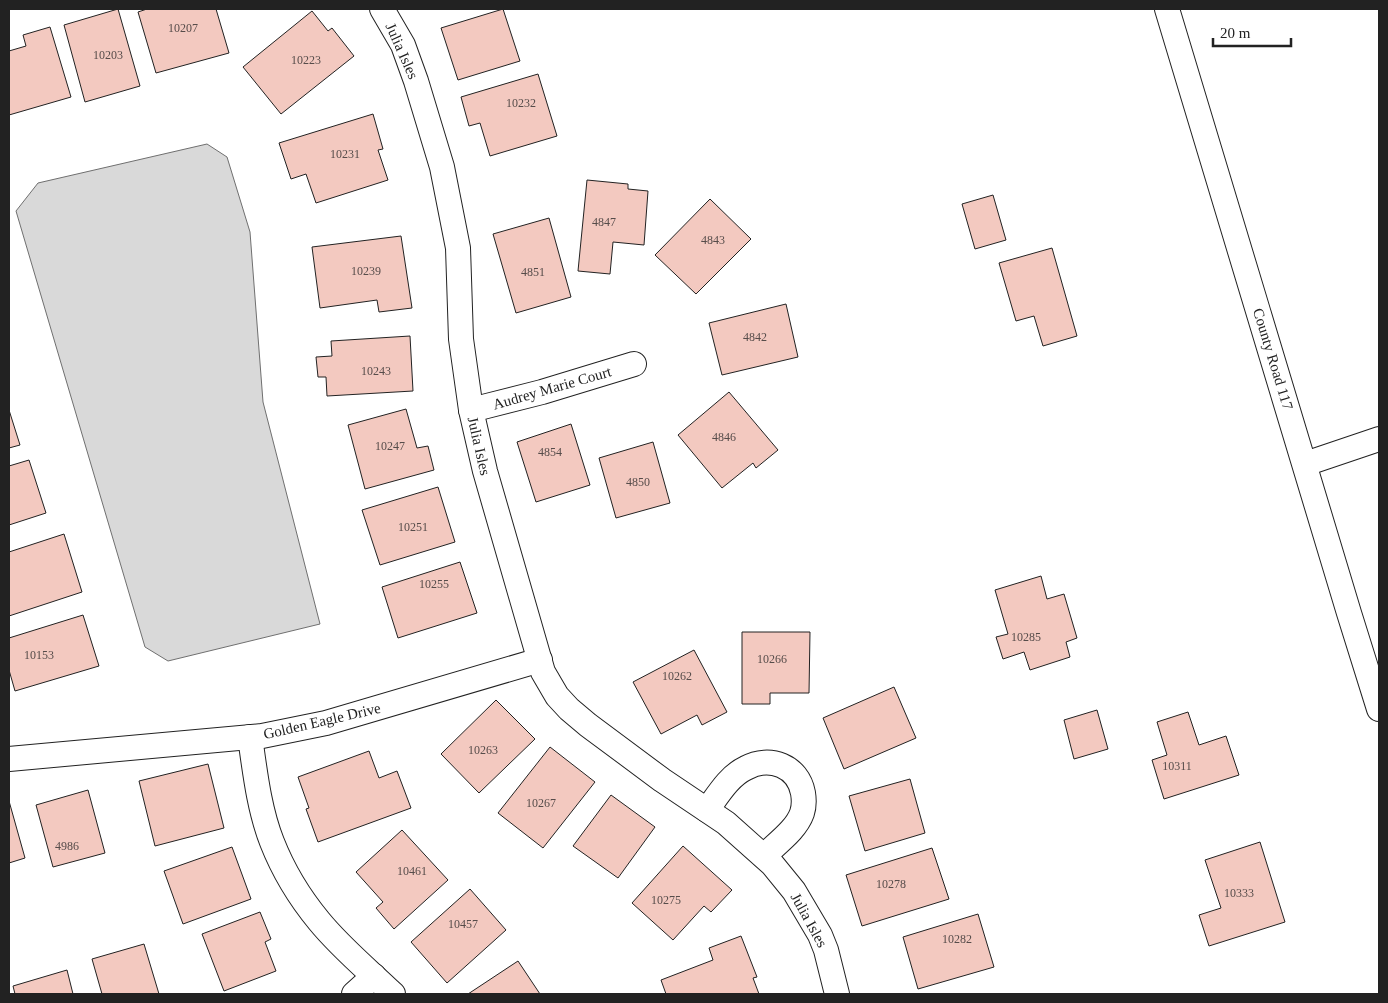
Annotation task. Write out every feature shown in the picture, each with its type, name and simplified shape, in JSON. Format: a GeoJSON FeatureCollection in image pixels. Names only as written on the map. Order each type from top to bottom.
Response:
{"type":"FeatureCollection","features":[{"type":"Feature","properties":{"kind":"street","name":"Julia Isles"},"geometry":{"type":"LineString","coordinates":[[382,9],[403,45],[442,167],[458,248],[461,340],[471,410],[484,471],[540,660],[549,684],[569,709],[662,780],[726,823],[764,856],[778,871],[794,891],[820,935],[826,950],[837,994]]}},
{"type":"Feature","properties":{"kind":"street","name":"County Road 117"},"geometry":{"type":"LineString","coordinates":[[1167,9],[1379,709]]}},
{"type":"Feature","properties":{"kind":"street","name":"Audrey Marie Court"},"geometry":{"type":"LineString","coordinates":[[471,410],[542,392],[634,364]]}},
{"type":"Feature","properties":{"kind":"street"},"geometry":{"type":"LineString","coordinates":[[1305,464],[1379,439]]}},
{"type":"Feature","properties":{"kind":"street","name":"Golden Eagle Drive"},"geometry":{"type":"LineString","coordinates":[[9,759],[287,732],[326,723],[540,660]]}},
{"type":"Feature","properties":{"kind":"street"},"geometry":{"type":"LineString","coordinates":[[250,737],[266,822],[272,843],[283,864],[305,903],[319,922],[337,942],[393,994]]}},
{"type":"Feature","properties":{"kind":"street"},"geometry":{"type":"LineString","coordinates":[[707,810],[728,783],[740,771],[748,767],[766,762],[784,766],[791,770],[802,790],[804,804],[802,813],[793,828],[764,856]]}},
{"type":"Feature","properties":{"kind":"street"},"geometry":{"type":"LineString","coordinates":[[354,994],[374,976]]}},
{"type":"Feature","properties":{"kind":"shaded area"},"geometry":{"type":"Polygon","coordinates":[[[207,144],[227,157],[250,232],[263,402],[320,624],[168,661],[145,647],[16,211],[38,183],[207,144]]]}},
{"type":"Feature","properties":{"kind":"building"},"geometry":{"type":"Polygon","coordinates":[[[118,9],[140,86],[85,102],[64,25],[118,9]]]}},
{"type":"Feature","properties":{"kind":"building"},"geometry":{"type":"Polygon","coordinates":[[[147,9],[216,9],[229,53],[156,73],[138,12],[147,9]]]}},
{"type":"Feature","properties":{"kind":"building"},"geometry":{"type":"Polygon","coordinates":[[[503,9],[520,61],[458,80],[441,28],[503,9]]]}},
{"type":"Feature","properties":{"kind":"building"},"geometry":{"type":"Polygon","coordinates":[[[312,11],[328,31],[332,28],[354,56],[281,114],[243,67],[312,11]]]}},
{"type":"Feature","properties":{"kind":"building"},"geometry":{"type":"Polygon","coordinates":[[[50,27],[71,97],[9,115],[9,51],[26,46],[23,35],[50,27]]]}},
{"type":"Feature","properties":{"kind":"building"},"geometry":{"type":"Polygon","coordinates":[[[538,74],[557,136],[490,156],[480,123],[469,126],[461,97],[538,74]]]}},
{"type":"Feature","properties":{"kind":"building"},"geometry":{"type":"Polygon","coordinates":[[[373,114],[383,149],[378,150],[388,180],[316,203],[306,174],[291,179],[279,143],[373,114]]]}},
{"type":"Feature","properties":{"kind":"building"},"geometry":{"type":"Polygon","coordinates":[[[587,180],[628,184],[628,189],[648,191],[644,245],[613,242],[610,274],[578,271],[587,180]]]}},
{"type":"Feature","properties":{"kind":"building"},"geometry":{"type":"Polygon","coordinates":[[[993,195],[1006,240],[975,249],[962,204],[993,195]]]}},
{"type":"Feature","properties":{"kind":"building"},"geometry":{"type":"Polygon","coordinates":[[[710,199],[751,239],[696,294],[655,255],[710,199]]]}},
{"type":"Feature","properties":{"kind":"building"},"geometry":{"type":"Polygon","coordinates":[[[549,218],[571,297],[516,313],[493,234],[549,218]]]}},
{"type":"Feature","properties":{"kind":"building"},"geometry":{"type":"Polygon","coordinates":[[[401,236],[412,308],[379,312],[377,300],[320,308],[312,247],[401,236]]]}},
{"type":"Feature","properties":{"kind":"building"},"geometry":{"type":"Polygon","coordinates":[[[1052,248],[1077,336],[1043,346],[1034,316],[1016,321],[999,263],[1052,248]]]}},
{"type":"Feature","properties":{"kind":"building"},"geometry":{"type":"Polygon","coordinates":[[[786,304],[798,357],[722,375],[709,323],[786,304]]]}},
{"type":"Feature","properties":{"kind":"building"},"geometry":{"type":"Polygon","coordinates":[[[410,336],[413,391],[327,396],[326,377],[318,377],[316,357],[332,356],[331,341],[410,336]]]}},
{"type":"Feature","properties":{"kind":"building"},"geometry":{"type":"Polygon","coordinates":[[[729,392],[778,450],[756,468],[753,463],[722,488],[678,435],[729,392]]]}},
{"type":"Feature","properties":{"kind":"building"},"geometry":{"type":"Polygon","coordinates":[[[406,409],[417,448],[428,446],[434,470],[365,489],[348,425],[406,409]]]}},
{"type":"Feature","properties":{"kind":"building"},"geometry":{"type":"Polygon","coordinates":[[[9,410],[20,445],[9,448],[9,410]]]}},
{"type":"Feature","properties":{"kind":"building"},"geometry":{"type":"Polygon","coordinates":[[[571,424],[590,485],[536,502],[517,442],[571,424]]]}},
{"type":"Feature","properties":{"kind":"building"},"geometry":{"type":"Polygon","coordinates":[[[653,442],[670,503],[616,518],[599,458],[653,442]]]}},
{"type":"Feature","properties":{"kind":"building"},"geometry":{"type":"Polygon","coordinates":[[[29,460],[46,513],[9,525],[9,466],[29,460]]]}},
{"type":"Feature","properties":{"kind":"building"},"geometry":{"type":"Polygon","coordinates":[[[438,487],[455,542],[380,565],[362,510],[438,487]]]}},
{"type":"Feature","properties":{"kind":"building"},"geometry":{"type":"Polygon","coordinates":[[[64,534],[82,592],[9,616],[9,552],[64,534]]]}},
{"type":"Feature","properties":{"kind":"building"},"geometry":{"type":"Polygon","coordinates":[[[460,562],[477,613],[398,638],[382,587],[460,562]]]}},
{"type":"Feature","properties":{"kind":"building"},"geometry":{"type":"Polygon","coordinates":[[[1041,576],[1047,599],[1064,594],[1077,638],[1066,642],[1070,657],[1030,670],[1024,652],[1003,659],[996,637],[1008,634],[995,590],[1041,576]]]}},
{"type":"Feature","properties":{"kind":"building"},"geometry":{"type":"Polygon","coordinates":[[[83,615],[99,666],[15,691],[9,670],[9,638],[83,615]]]}},
{"type":"Feature","properties":{"kind":"building"},"geometry":{"type":"Polygon","coordinates":[[[742,632],[810,632],[809,693],[770,693],[770,704],[742,704],[742,632]]]}},
{"type":"Feature","properties":{"kind":"building"},"geometry":{"type":"Polygon","coordinates":[[[694,650],[727,712],[702,725],[697,715],[661,734],[633,682],[694,650]]]}},
{"type":"Feature","properties":{"kind":"building"},"geometry":{"type":"Polygon","coordinates":[[[894,687],[916,738],[844,769],[823,718],[894,687]]]}},
{"type":"Feature","properties":{"kind":"building"},"geometry":{"type":"Polygon","coordinates":[[[496,700],[535,739],[479,793],[441,754],[496,700]]]}},
{"type":"Feature","properties":{"kind":"building"},"geometry":{"type":"Polygon","coordinates":[[[1097,710],[1108,749],[1074,759],[1064,720],[1097,710]]]}},
{"type":"Feature","properties":{"kind":"building"},"geometry":{"type":"Polygon","coordinates":[[[1188,712],[1199,745],[1226,736],[1239,775],[1164,799],[1152,760],[1167,755],[1157,722],[1188,712]]]}},
{"type":"Feature","properties":{"kind":"building"},"geometry":{"type":"Polygon","coordinates":[[[550,747],[595,782],[543,848],[498,813],[550,747]]]}},
{"type":"Feature","properties":{"kind":"building"},"geometry":{"type":"Polygon","coordinates":[[[369,751],[379,778],[397,771],[411,808],[318,842],[306,809],[309,808],[298,777],[369,751]]]}},
{"type":"Feature","properties":{"kind":"building"},"geometry":{"type":"Polygon","coordinates":[[[208,764],[224,828],[155,846],[139,781],[208,764]]]}},
{"type":"Feature","properties":{"kind":"building"},"geometry":{"type":"Polygon","coordinates":[[[910,779],[925,833],[865,851],[849,796],[910,779]]]}},
{"type":"Feature","properties":{"kind":"building"},"geometry":{"type":"Polygon","coordinates":[[[88,790],[105,853],[53,867],[36,805],[88,790]]]}},
{"type":"Feature","properties":{"kind":"building"},"geometry":{"type":"Polygon","coordinates":[[[611,795],[655,827],[618,878],[573,846],[611,795]]]}},
{"type":"Feature","properties":{"kind":"building"},"geometry":{"type":"Polygon","coordinates":[[[9,801],[25,858],[9,863],[9,801]]]}},
{"type":"Feature","properties":{"kind":"building"},"geometry":{"type":"Polygon","coordinates":[[[402,830],[448,880],[394,929],[376,908],[383,902],[356,872],[402,830]]]}},
{"type":"Feature","properties":{"kind":"building"},"geometry":{"type":"Polygon","coordinates":[[[1260,842],[1285,922],[1209,946],[1199,915],[1221,908],[1205,860],[1260,842]]]}},
{"type":"Feature","properties":{"kind":"building"},"geometry":{"type":"Polygon","coordinates":[[[683,846],[732,890],[711,912],[704,906],[673,940],[632,903],[683,846]]]}},
{"type":"Feature","properties":{"kind":"building"},"geometry":{"type":"Polygon","coordinates":[[[232,847],[251,899],[183,924],[164,871],[232,847]]]}},
{"type":"Feature","properties":{"kind":"building"},"geometry":{"type":"Polygon","coordinates":[[[932,848],[949,899],[862,926],[846,875],[932,848]]]}},
{"type":"Feature","properties":{"kind":"building"},"geometry":{"type":"Polygon","coordinates":[[[470,889],[506,930],[447,983],[411,942],[470,889]]]}},
{"type":"Feature","properties":{"kind":"building"},"geometry":{"type":"Polygon","coordinates":[[[260,912],[271,939],[265,942],[276,971],[224,991],[202,934],[260,912]]]}},
{"type":"Feature","properties":{"kind":"building"},"geometry":{"type":"Polygon","coordinates":[[[978,914],[994,967],[918,989],[903,937],[978,914]]]}},
{"type":"Feature","properties":{"kind":"building"},"geometry":{"type":"Polygon","coordinates":[[[741,936],[757,977],[753,978],[759,994],[666,994],[661,980],[713,960],[709,948],[741,936]]]}},
{"type":"Feature","properties":{"kind":"building"},"geometry":{"type":"Polygon","coordinates":[[[144,944],[159,994],[102,994],[92,959],[144,944]]]}},
{"type":"Feature","properties":{"kind":"building"},"geometry":{"type":"Polygon","coordinates":[[[518,961],[540,994],[468,994],[518,961]]]}},
{"type":"Feature","properties":{"kind":"building"},"geometry":{"type":"Polygon","coordinates":[[[67,970],[73,994],[15,994],[13,986],[67,970]]]}}]}
